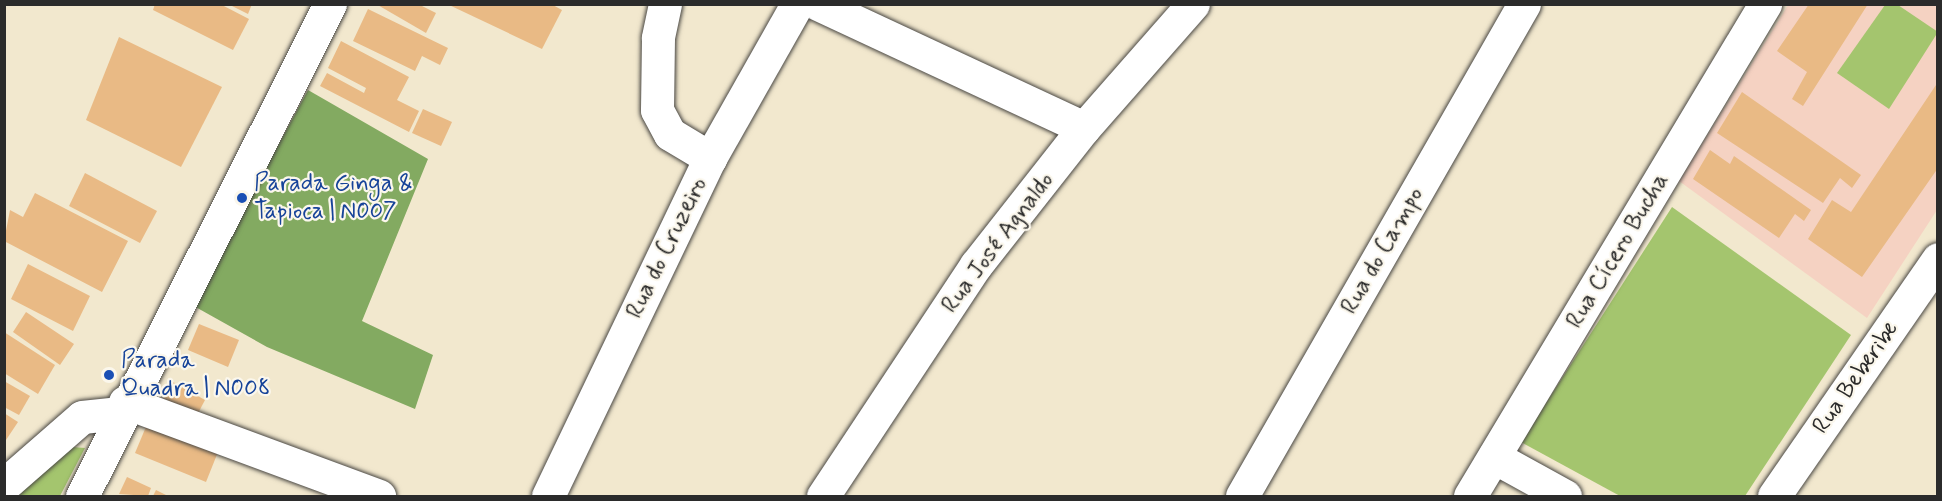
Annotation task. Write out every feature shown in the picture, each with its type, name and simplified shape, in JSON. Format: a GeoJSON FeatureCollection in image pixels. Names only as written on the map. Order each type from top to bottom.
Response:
{"type":"FeatureCollection","features":[{"type":"Feature","properties":{"kind":"street"},"geometry":{"type":"LineString","coordinates":[[82,496],[123,407],[330,4]]}},
{"type":"Feature","properties":{"kind":"street"},"geometry":{"type":"LineString","coordinates":[[665,4],[658,38],[657,110],[670,134],[710,158]]}},
{"type":"Feature","properties":{"kind":"street","name":"Rua do Cruzeiro"},"geometry":{"type":"LineString","coordinates":[[548,496],[710,158],[798,4]]}},
{"type":"Feature","properties":{"kind":"street"},"geometry":{"type":"LineString","coordinates":[[818,4],[1084,128]]}},
{"type":"Feature","properties":{"kind":"street","name":"Rua José Agnaldo"},"geometry":{"type":"LineString","coordinates":[[823,496],[976,265],[1084,128],[1193,4]]}},
{"type":"Feature","properties":{"kind":"street","name":"Rua do Campo"},"geometry":{"type":"LineString","coordinates":[[1242,496],[1524,4]]}},
{"type":"Feature","properties":{"kind":"street","name":"Rua Cícero Bucha"},"geometry":{"type":"LineString","coordinates":[[1470,496],[1765,4]]}},
{"type":"Feature","properties":{"kind":"street","name":"Rua Beberibe"},"geometry":{"type":"LineString","coordinates":[[1774,496],[1938,259]]}},
{"type":"Feature","properties":{"kind":"street"},"geometry":{"type":"LineString","coordinates":[[4,485],[82,417],[123,407],[379,496]]}},
{"type":"Feature","properties":{"kind":"street"},"geometry":{"type":"LineString","coordinates":[[1494,457],[1565,496]]}},
{"type":"Feature","properties":{"kind":"shaded area"},"geometry":{"type":"Polygon","coordinates":[[[1788,5],[1937,5],[1937,210],[1867,318],[1679,181],[1788,5]]]}},
{"type":"Feature","properties":{"kind":"green space"},"geometry":{"type":"Polygon","coordinates":[[[1885,5],[1898,5],[1938,32],[1889,109],[1837,73],[1885,5]]]}},
{"type":"Feature","properties":{"kind":"green space"},"geometry":{"type":"Polygon","coordinates":[[[308,90],[428,159],[362,321],[433,355],[415,409],[267,347],[192,305],[308,90]]]}},
{"type":"Feature","properties":{"kind":"green space"},"geometry":{"type":"Polygon","coordinates":[[[1672,207],[1851,335],[1745,496],[1620,496],[1521,442],[1672,207]]]}},
{"type":"Feature","properties":{"kind":"green space"},"geometry":{"type":"Polygon","coordinates":[[[72,447],[85,448],[60,496],[18,496],[72,447]]]}},
{"type":"Feature","properties":{"kind":"building"},"geometry":{"type":"Polygon","coordinates":[[[155,4],[220,4],[249,19],[233,50],[153,10],[155,4]]]}},
{"type":"Feature","properties":{"kind":"building"},"geometry":{"type":"Polygon","coordinates":[[[228,4],[252,4],[248,14],[228,4]]]}},
{"type":"Feature","properties":{"kind":"building"},"geometry":{"type":"Polygon","coordinates":[[[376,4],[418,4],[436,13],[426,33],[376,4]]]}},
{"type":"Feature","properties":{"kind":"building"},"geometry":{"type":"Polygon","coordinates":[[[447,4],[551,4],[562,10],[542,49],[447,4]]]}},
{"type":"Feature","properties":{"kind":"building"},"geometry":{"type":"Polygon","coordinates":[[[1809,4],[1868,4],[1803,106],[1792,99],[1807,72],[1777,51],[1809,4]]]}},
{"type":"Feature","properties":{"kind":"building"},"geometry":{"type":"Polygon","coordinates":[[[368,9],[448,48],[440,65],[422,56],[415,71],[353,41],[368,9]]]}},
{"type":"Feature","properties":{"kind":"building"},"geometry":{"type":"Polygon","coordinates":[[[119,37],[222,87],[181,167],[86,120],[119,37]]]}},
{"type":"Feature","properties":{"kind":"building"},"geometry":{"type":"Polygon","coordinates":[[[341,41],[409,77],[397,100],[419,111],[409,132],[320,86],[327,73],[364,93],[366,88],[328,68],[341,41]]]}},
{"type":"Feature","properties":{"kind":"building"},"geometry":{"type":"Polygon","coordinates":[[[1938,82],[1938,168],[1862,277],[1808,239],[1832,200],[1851,212],[1938,82]]]}},
{"type":"Feature","properties":{"kind":"building"},"geometry":{"type":"Polygon","coordinates":[[[1742,92],[1861,175],[1852,188],[1840,178],[1823,203],[1717,133],[1742,92]]]}},
{"type":"Feature","properties":{"kind":"building"},"geometry":{"type":"Polygon","coordinates":[[[423,109],[452,122],[441,146],[412,133],[423,109]]]}},
{"type":"Feature","properties":{"kind":"building"},"geometry":{"type":"Polygon","coordinates":[[[1710,150],[1730,164],[1734,156],[1811,210],[1804,221],[1795,214],[1779,238],[1693,179],[1710,150]]]}},
{"type":"Feature","properties":{"kind":"building"},"geometry":{"type":"Polygon","coordinates":[[[85,173],[157,211],[140,243],[69,206],[85,173]]]}},
{"type":"Feature","properties":{"kind":"building"},"geometry":{"type":"Polygon","coordinates":[[[35,193],[128,241],[102,292],[4,241],[10,210],[23,217],[35,193]]]}},
{"type":"Feature","properties":{"kind":"building"},"geometry":{"type":"Polygon","coordinates":[[[28,264],[90,296],[73,331],[11,299],[28,264]]]}},
{"type":"Feature","properties":{"kind":"building"},"geometry":{"type":"Polygon","coordinates":[[[26,312],[74,344],[60,365],[13,332],[26,312]]]}},
{"type":"Feature","properties":{"kind":"building"},"geometry":{"type":"Polygon","coordinates":[[[199,324],[239,340],[228,367],[188,350],[199,324]]]}},
{"type":"Feature","properties":{"kind":"building"},"geometry":{"type":"Polygon","coordinates":[[[4,332],[55,365],[38,394],[4,373],[4,332]]]}},
{"type":"Feature","properties":{"kind":"building"},"geometry":{"type":"Polygon","coordinates":[[[4,381],[30,396],[19,415],[4,407],[4,381]]]}},
{"type":"Feature","properties":{"kind":"building"},"geometry":{"type":"Polygon","coordinates":[[[173,382],[205,400],[195,419],[162,401],[173,382]]]}},
{"type":"Feature","properties":{"kind":"building"},"geometry":{"type":"Polygon","coordinates":[[[4,413],[18,422],[4,443],[4,413]]]}},
{"type":"Feature","properties":{"kind":"building"},"geometry":{"type":"Polygon","coordinates":[[[148,422],[218,452],[206,482],[135,453],[148,422]]]}},
{"type":"Feature","properties":{"kind":"building"},"geometry":{"type":"Polygon","coordinates":[[[127,477],[151,488],[148,496],[119,494],[127,477]]]}},
{"type":"Feature","properties":{"kind":"building"},"geometry":{"type":"Polygon","coordinates":[[[156,490],[168,496],[153,496],[156,490]]]}},
{"type":"Feature","properties":{"kind":"place","name":"Parada Ginga & Tapioca | N007"},"geometry":{"type":"Point","coordinates":[242,198]}},
{"type":"Feature","properties":{"kind":"place","name":"Parada Quadra | N008"},"geometry":{"type":"Point","coordinates":[109,375]}}]}
